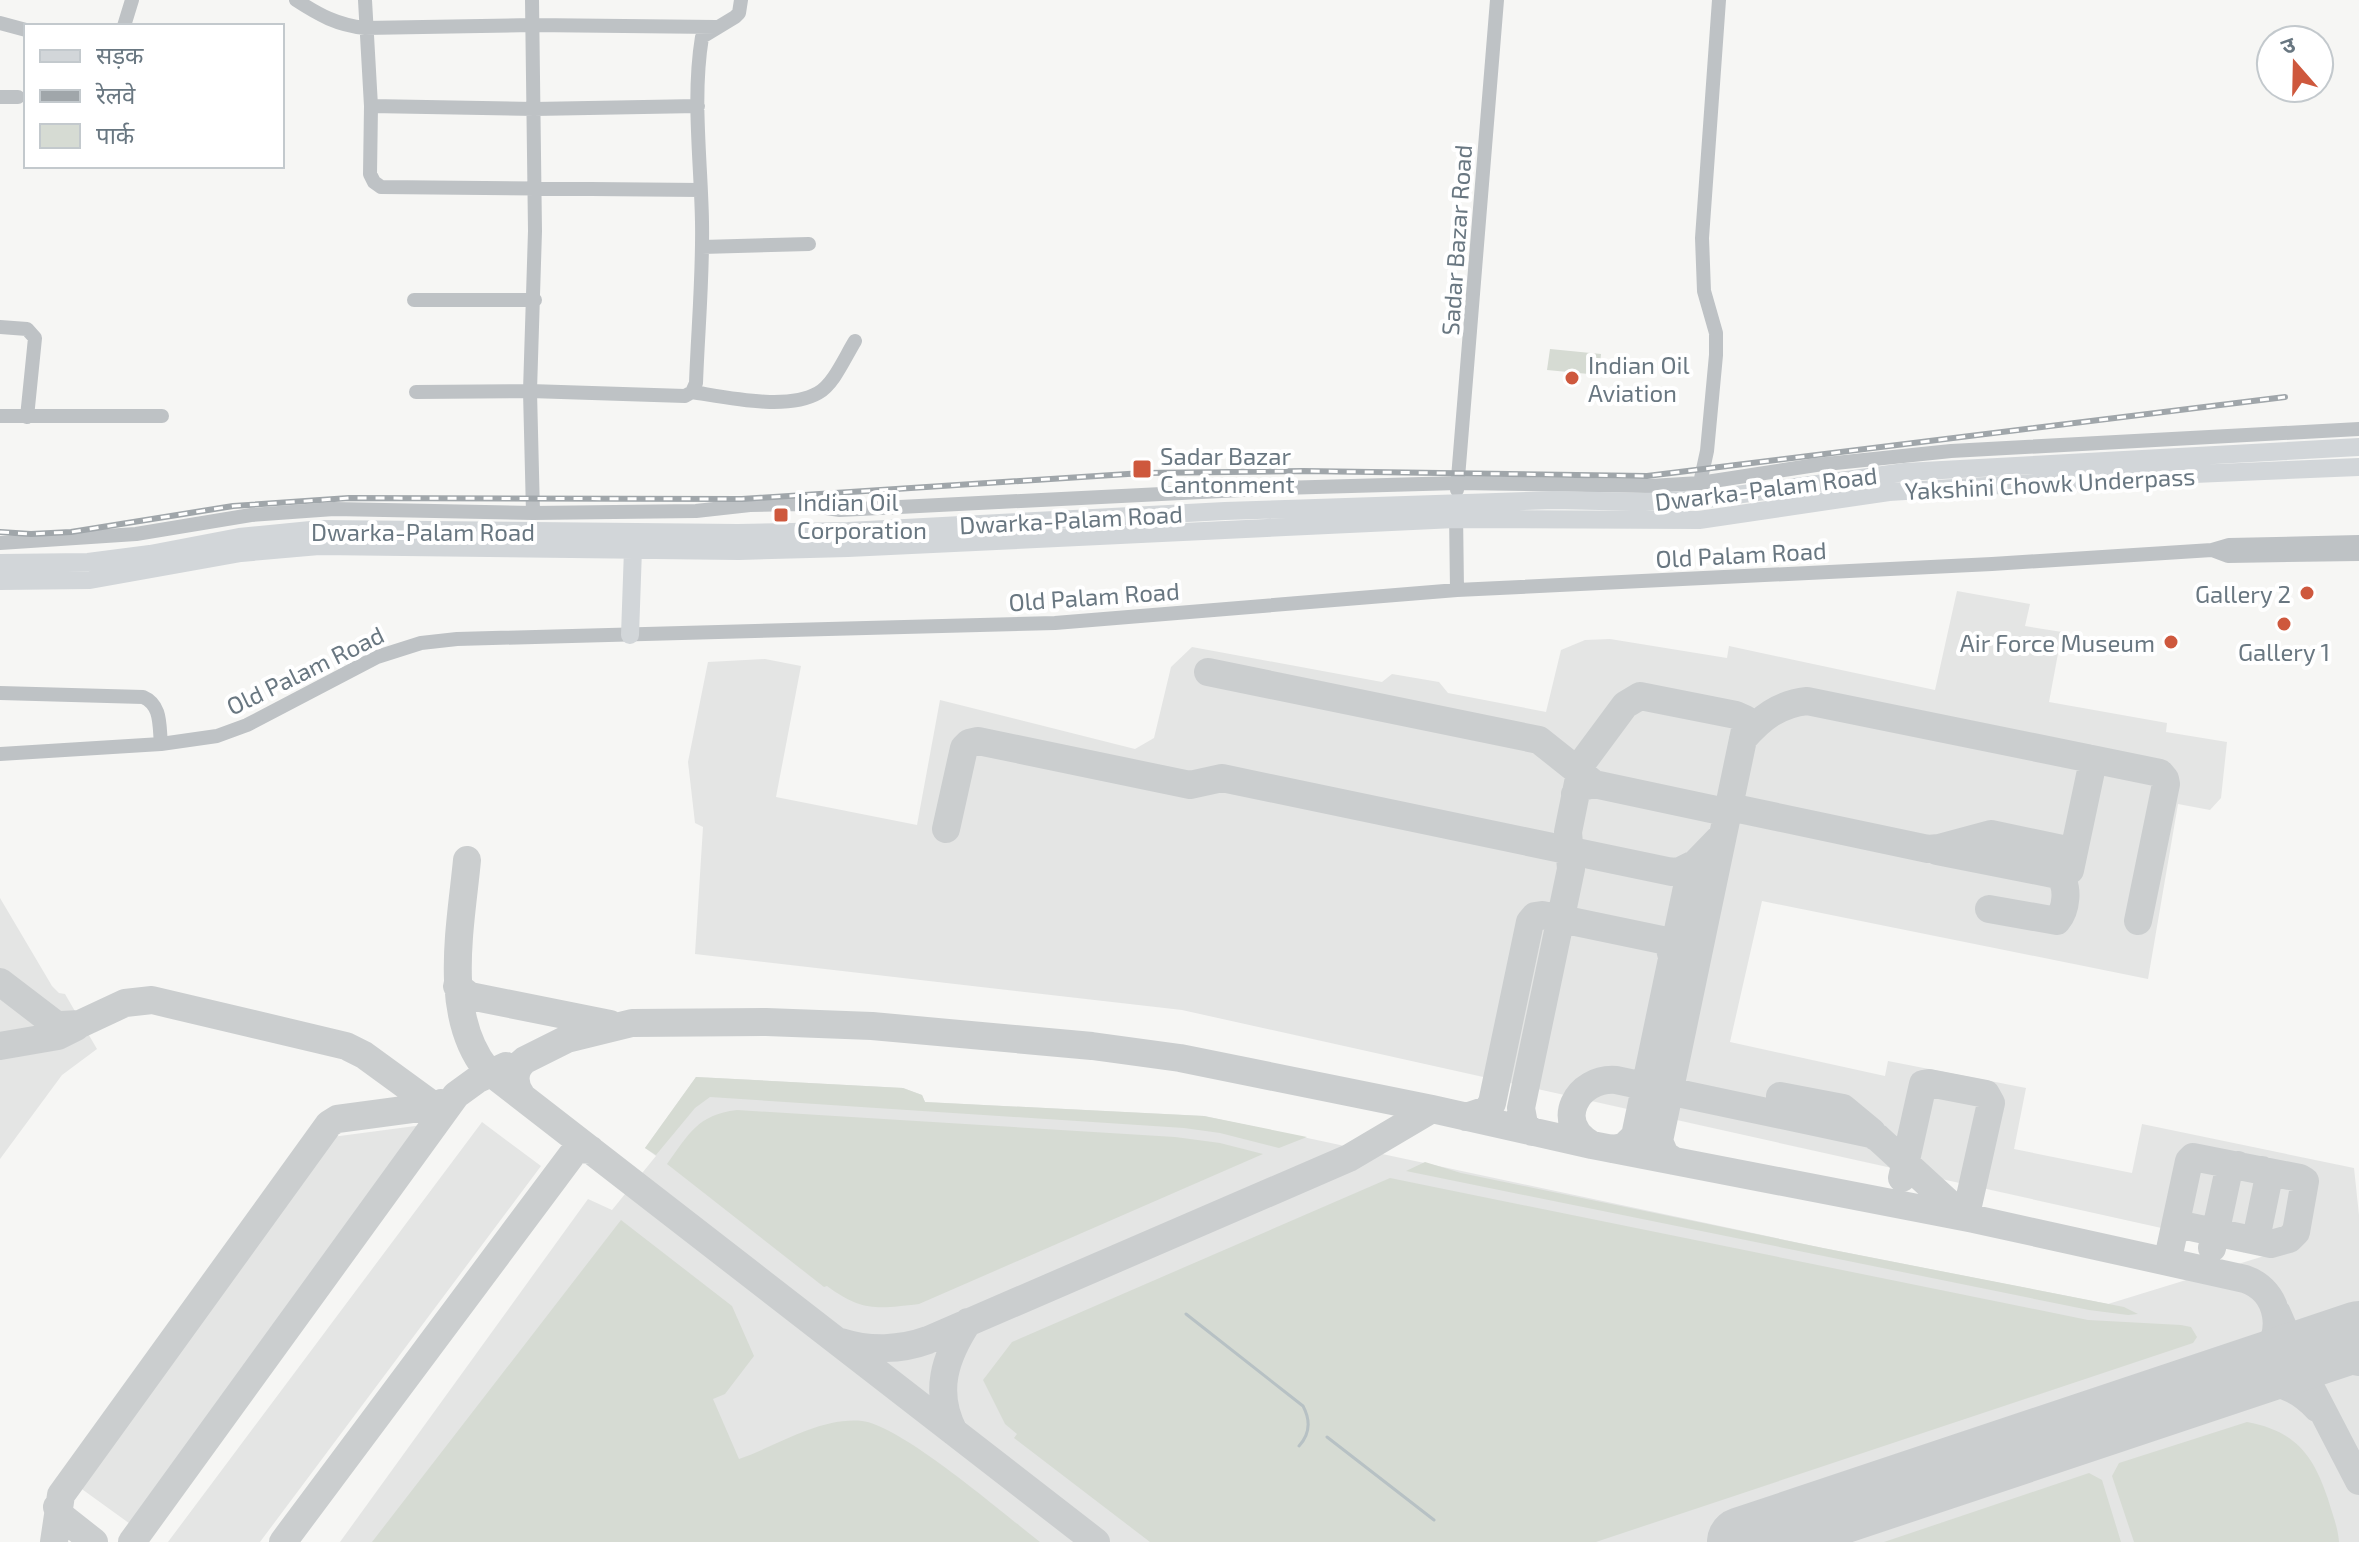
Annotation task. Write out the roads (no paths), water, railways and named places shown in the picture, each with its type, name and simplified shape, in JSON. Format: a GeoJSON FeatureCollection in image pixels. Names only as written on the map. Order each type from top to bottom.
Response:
{"type":"FeatureCollection","features":[{"type":"Feature","properties":{"kind":"main road","name":"Yakshini Chowk Underpass"},"geometry":{"type":"LineString","coordinates":[[2141,449],[2359,447]]}},
{"type":"Feature","properties":{"kind":"main road","name":"Dwarka-Palam Road"},"geometry":{"type":"LineString","coordinates":[[0,581],[90,580],[241,553],[319,546],[848,548],[1456,511],[1554,500],[1645,502],[1706,499],[1905,472],[2141,449]]}},
{"type":"Feature","properties":{"kind":"main road","name":"Yakshini Chowk Underpass"},"geometry":{"type":"LineString","coordinates":[[1456,511],[1699,520],[1889,492],[2359,467]]}},
{"type":"Feature","properties":{"kind":"main road","name":"Dwarka-Palam Road"},"geometry":{"type":"LineString","coordinates":[[0,563],[88,562],[239,537],[321,529],[738,533],[848,531],[1225,511],[1456,511]]}},
{"type":"Feature","properties":{"kind":"main road"},"geometry":{"type":"LineString","coordinates":[[630,635],[633,549]]}},
{"type":"Feature","properties":{"kind":"street"},"geometry":{"type":"LineString","coordinates":[[125,24],[132,0]]}},
{"type":"Feature","properties":{"kind":"street"},"geometry":{"type":"LineString","coordinates":[[296,0],[321,17],[342,25],[365,28],[532,25],[716,27]]}},
{"type":"Feature","properties":{"kind":"street"},"geometry":{"type":"LineString","coordinates":[[365,0],[371,106],[370,174],[381,187],[701,190]]}},
{"type":"Feature","properties":{"kind":"street"},"geometry":{"type":"LineString","coordinates":[[532,0],[535,300],[530,391],[533,513]]}},
{"type":"Feature","properties":{"kind":"street"},"geometry":{"type":"LineString","coordinates":[[416,392],[530,391],[685,396],[692,392],[696,383],[702,247],[698,106],[702,37],[735,17],[739,13],[741,0]]}},
{"type":"Feature","properties":{"kind":"street","name":"Sadar Bazar Road"},"geometry":{"type":"LineString","coordinates":[[1457,590],[1456,511],[1497,0]]}},
{"type":"Feature","properties":{"kind":"street"},"geometry":{"type":"LineString","coordinates":[[1700,483],[1707,451],[1716,355],[1716,333],[1704,291],[1702,238],[1719,0]]}},
{"type":"Feature","properties":{"kind":"street"},"geometry":{"type":"LineString","coordinates":[[0,23],[24,29]]}},
{"type":"Feature","properties":{"kind":"street"},"geometry":{"type":"LineString","coordinates":[[0,97],[18,97]]}},
{"type":"Feature","properties":{"kind":"street"},"geometry":{"type":"LineString","coordinates":[[371,106],[534,109],[698,106]]}},
{"type":"Feature","properties":{"kind":"street"},"geometry":{"type":"LineString","coordinates":[[702,247],[809,244]]}},
{"type":"Feature","properties":{"kind":"street"},"geometry":{"type":"LineString","coordinates":[[414,300],[535,300]]}},
{"type":"Feature","properties":{"kind":"street"},"geometry":{"type":"LineString","coordinates":[[0,327],[27,329],[35,338],[27,417]]}},
{"type":"Feature","properties":{"kind":"street"},"geometry":{"type":"LineString","coordinates":[[692,392],[759,401],[794,400],[818,393],[828,384],[855,341]]}},
{"type":"Feature","properties":{"kind":"street"},"geometry":{"type":"LineString","coordinates":[[0,416],[162,416]]}},
{"type":"Feature","properties":{"kind":"street"},"geometry":{"type":"LineString","coordinates":[[0,543],[91,538],[251,515],[334,509],[533,513],[696,511],[799,504],[840,510],[1280,488],[1458,483],[1650,486],[1700,483],[1816,465],[1951,451],[2141,449],[2359,429]]}},
{"type":"Feature","properties":{"kind":"street"},"geometry":{"type":"LineString","coordinates":[[2212,550],[2229,545],[2359,542]]}},
{"type":"Feature","properties":{"kind":"street"},"geometry":{"type":"LineString","coordinates":[[2212,550],[2228,556],[2359,554]]}},
{"type":"Feature","properties":{"kind":"street","name":"Old Palam Road"},"geometry":{"type":"LineString","coordinates":[[0,754],[161,744],[217,736],[247,725],[377,657],[421,643],[457,639],[1055,623],[1457,590],[2212,550]]}},
{"type":"Feature","properties":{"kind":"street"},"geometry":{"type":"LineString","coordinates":[[0,693],[143,697],[153,701],[158,712],[161,744]]}},
{"type":"Feature","properties":{"kind":"waterway"},"geometry":{"type":"LineString","coordinates":[[1186,1314],[1303,1406],[1308,1427],[1299,1446]]}},
{"type":"Feature","properties":{"kind":"waterway"},"geometry":{"type":"LineString","coordinates":[[1327,1437],[1434,1520]]}},
{"type":"Feature","properties":{"kind":"railway"},"geometry":{"type":"LineString","coordinates":[[0,532],[71,532],[233,506],[349,498],[742,499],[1143,473],[1303,471],[1647,476],[2285,397]]}},
{"type":"Feature","properties":{"kind":"place","name":"Indian Oil Aviation"},"geometry":{"type":"Point","coordinates":[1572,378]}},
{"type":"Feature","properties":{"kind":"place","name":"Sadar Bazar Cantonment"},"geometry":{"type":"Point","coordinates":[1142,469]}},
{"type":"Feature","properties":{"kind":"place","name":"Indian Oil Corporation"},"geometry":{"type":"Point","coordinates":[781,515]}},
{"type":"Feature","properties":{"kind":"place","name":"Gallery 2"},"geometry":{"type":"Point","coordinates":[2307,593]}},
{"type":"Feature","properties":{"kind":"place","name":"Gallery 1"},"geometry":{"type":"Point","coordinates":[2284,624]}},
{"type":"Feature","properties":{"kind":"place","name":"Air Force Museum"},"geometry":{"type":"Point","coordinates":[2171,642]}}]}
